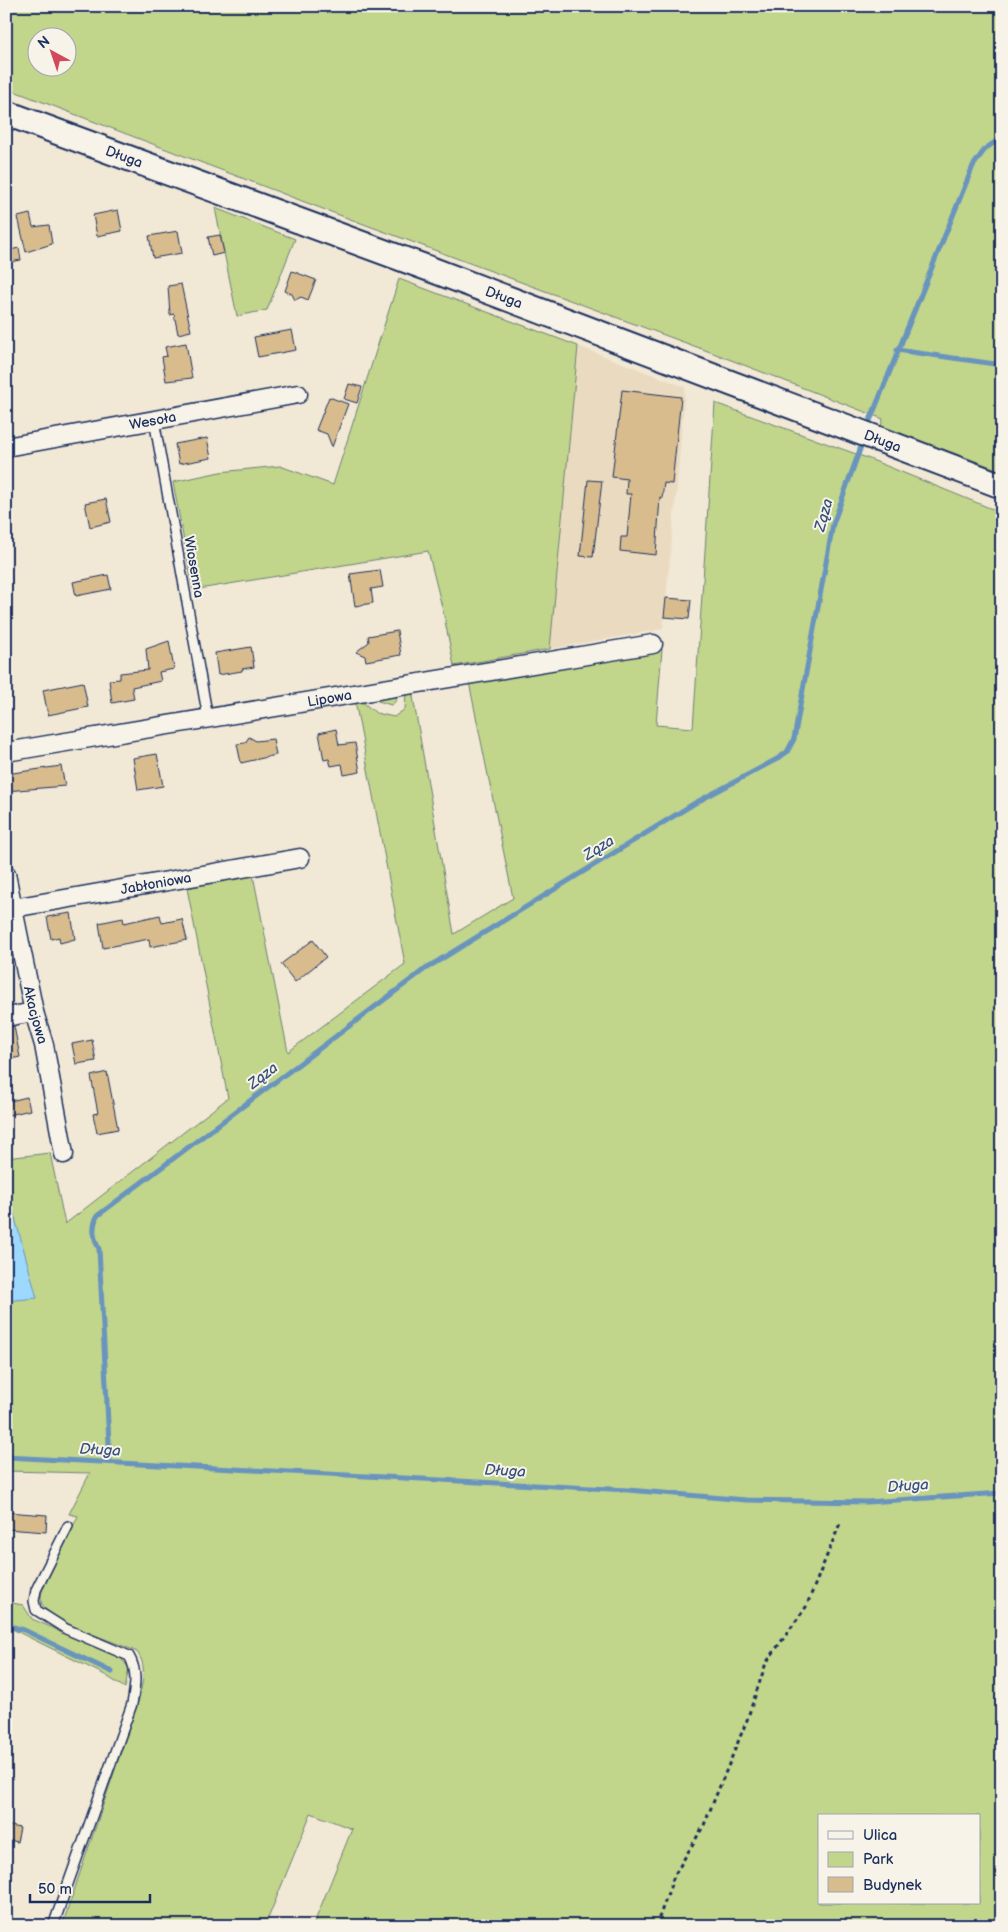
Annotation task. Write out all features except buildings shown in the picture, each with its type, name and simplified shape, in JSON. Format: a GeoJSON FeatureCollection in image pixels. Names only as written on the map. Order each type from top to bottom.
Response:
{"type":"FeatureCollection","features":[{"type":"Feature","properties":{"kind":"street","name":"Długa"},"geometry":{"type":"LineString","coordinates":[[6,113],[421,266],[1002,486]]}},
{"type":"Feature","properties":{"kind":"street","name":"Wesoła"},"geometry":{"type":"LineString","coordinates":[[6,447],[298,394]]}},
{"type":"Feature","properties":{"kind":"street","name":"Lipowa"},"geometry":{"type":"LineString","coordinates":[[6,752],[653,644]]}},
{"type":"Feature","properties":{"kind":"street","name":"Jabłoniowa"},"geometry":{"type":"LineString","coordinates":[[12,908],[300,858]]}},
{"type":"Feature","properties":{"kind":"street","name":"Akacjowa"},"geometry":{"type":"LineString","coordinates":[[6,874],[34,1012],[44,1045],[64,1154]]}},
{"type":"Feature","properties":{"kind":"street"},"geometry":{"type":"LineString","coordinates":[[6,1017],[34,1012]]}},
{"type":"Feature","properties":{"kind":"lane","name":"Wiosenna"},"geometry":{"type":"LineString","coordinates":[[154,420],[208,718]]}},
{"type":"Feature","properties":{"kind":"lane"},"geometry":{"type":"LineString","coordinates":[[53,1926],[129,1713],[136,1682],[134,1664],[129,1656],[66,1629],[36,1610],[34,1601],[36,1590],[68,1526]]}},
{"type":"Feature","properties":{"kind":"path"},"geometry":{"type":"LineString","coordinates":[[656,1926],[674,1876],[704,1825],[747,1720],[766,1663],[806,1607],[841,1521]]}},
{"type":"Feature","properties":{"kind":"shaded area"},"geometry":{"type":"Polygon","coordinates":[[[578,346],[685,387],[677,486],[663,629],[550,649],[578,346]]]}},
{"type":"Feature","properties":{"kind":"green space"},"geometry":{"type":"Polygon","coordinates":[[[6,6],[1002,6],[1002,471],[881,426],[883,419],[713,353],[323,209],[6,88],[6,6]]]}},
{"type":"Feature","properties":{"kind":"green space"},"geometry":{"type":"Polygon","coordinates":[[[215,208],[295,239],[267,310],[237,316],[215,208]]]}},
{"type":"Feature","properties":{"kind":"green space"},"geometry":{"type":"Polygon","coordinates":[[[399,279],[578,346],[550,649],[454,666],[428,551],[193,590],[173,482],[220,472],[280,466],[333,485],[399,279]]]}},
{"type":"Feature","properties":{"kind":"green space"},"geometry":{"type":"Polygon","coordinates":[[[715,403],[867,458],[1002,513],[1002,1926],[313,1926],[352,1829],[311,1813],[265,1926],[62,1926],[139,1699],[143,1681],[143,1669],[137,1652],[72,1626],[50,1613],[41,1602],[42,1591],[78,1516],[69,1514],[90,1473],[6,1471],[6,1158],[50,1153],[65,1224],[228,1098],[187,888],[253,875],[288,1052],[405,964],[355,701],[360,700],[376,713],[394,717],[405,709],[406,692],[412,691],[454,934],[513,898],[469,682],[662,649],[656,725],[693,728],[715,403]]]}},
{"type":"Feature","properties":{"kind":"green space"},"geometry":{"type":"Polygon","coordinates":[[[395,693],[397,700],[391,705],[375,700],[374,697],[395,693]]]}},
{"type":"Feature","properties":{"kind":"green space"},"geometry":{"type":"Polygon","coordinates":[[[6,1602],[23,1605],[32,1619],[119,1656],[129,1668],[125,1688],[105,1675],[6,1626],[6,1602]]]}},
{"type":"Feature","properties":{"kind":"water"},"geometry":{"type":"Polygon","coordinates":[[[6,1185],[37,1298],[6,1301],[6,1185]]]}},
{"type":"Feature","properties":{"kind":"waterway","name":"Ząza"},"geometry":{"type":"LineString","coordinates":[[867,428],[973,166],[985,149],[1002,137]]}},
{"type":"Feature","properties":{"kind":"waterway"},"geometry":{"type":"LineString","coordinates":[[897,350],[1002,365]]}},
{"type":"Feature","properties":{"kind":"waterway","name":"Ząza"},"geometry":{"type":"LineString","coordinates":[[110,1462],[99,1249],[94,1232],[97,1216],[425,969],[695,803],[787,752],[794,739],[833,524],[863,441]]}},
{"type":"Feature","properties":{"kind":"waterway","name":"Długa"},"geometry":{"type":"LineString","coordinates":[[6,1457],[628,1490],[746,1500],[867,1502],[1002,1493]]}},
{"type":"Feature","properties":{"kind":"waterway"},"geometry":{"type":"LineString","coordinates":[[6,1625],[24,1630],[112,1672]]}}]}
